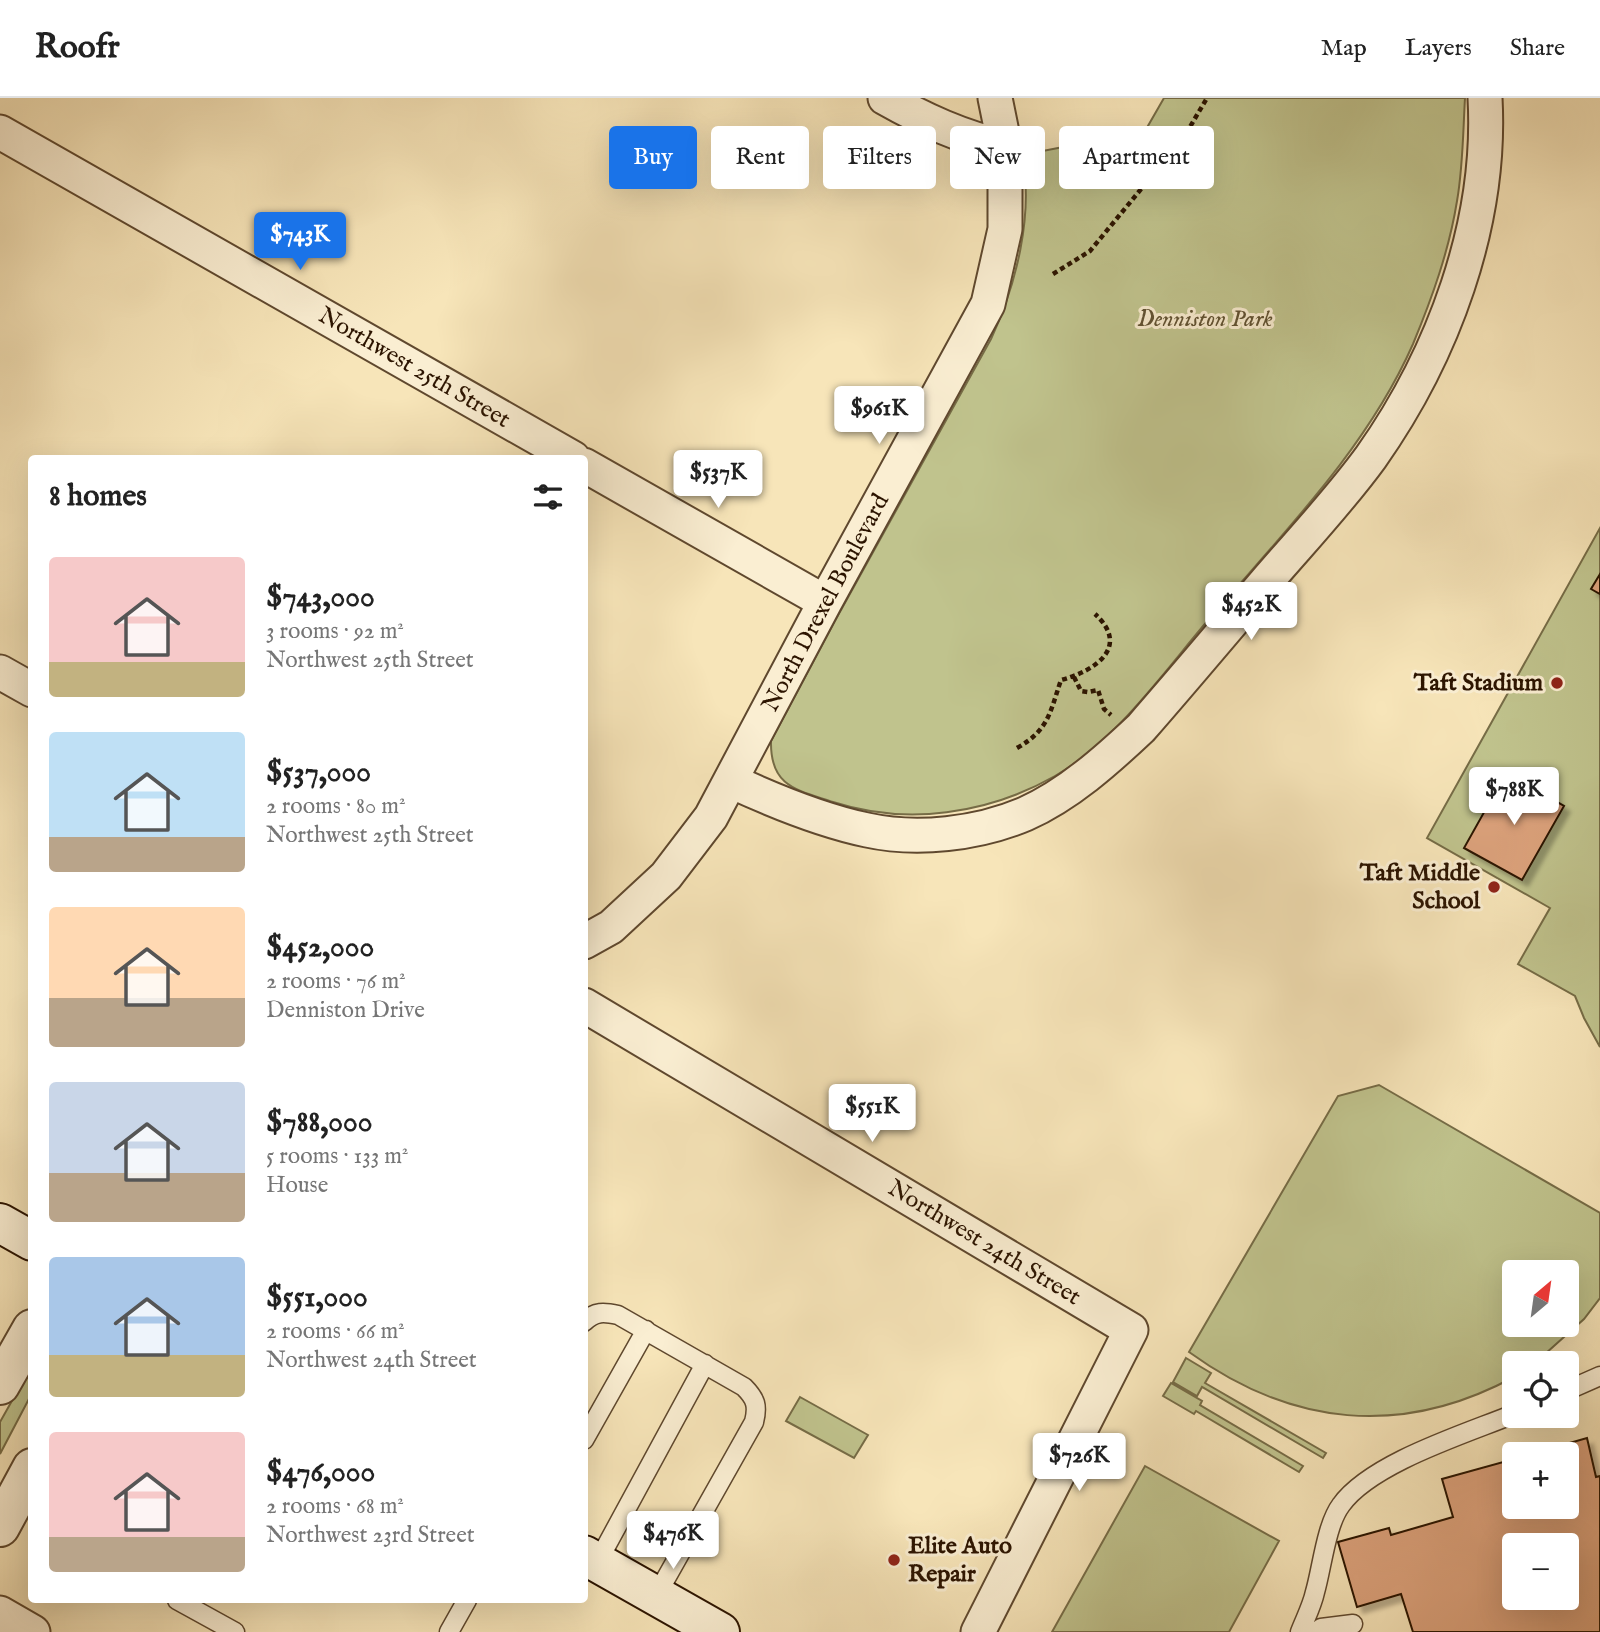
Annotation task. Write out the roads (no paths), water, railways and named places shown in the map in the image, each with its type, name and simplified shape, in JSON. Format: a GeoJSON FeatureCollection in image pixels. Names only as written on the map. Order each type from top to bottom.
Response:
{"type":"FeatureCollection","features":[{"type":"Feature","properties":{"kind":"main road"},"geometry":{"type":"LineString","coordinates":[[0,1223],[28,1239]]}},
{"type":"Feature","properties":{"kind":"main road"},"geometry":{"type":"LineString","coordinates":[[0,1385],[28,1336]]}},
{"type":"Feature","properties":{"kind":"main road"},"geometry":{"type":"LineString","coordinates":[[10,1516],[28,1477]]}},
{"type":"Feature","properties":{"kind":"main road"},"geometry":{"type":"LineString","coordinates":[[591,1559],[720,1632]]}},
{"type":"Feature","properties":{"kind":"street"},"geometry":{"type":"LineString","coordinates":[[885,98],[950,130]]}},
{"type":"Feature","properties":{"kind":"street","name":"North Drexel Boulevard"},"geometry":{"type":"LineString","coordinates":[[995,98],[1001,126]]}},
{"type":"Feature","properties":{"kind":"street"},"geometry":{"type":"LineString","coordinates":[[731,781],[800,809],[868,831],[900,835],[956,832],[1024,814],[1049,801],[1118,750],[1141,728],[1356,477],[1413,390],[1444,320],[1467,249],[1481,175],[1485,98]]}},
{"type":"Feature","properties":{"kind":"street","name":"Northwest 25th Street"},"geometry":{"type":"LineString","coordinates":[[0,132],[568,455]]}},
{"type":"Feature","properties":{"kind":"street","name":"North Drexel Boulevard"},"geometry":{"type":"LineString","coordinates":[[588,941],[611,927],[666,876],[711,817],[731,781],[825,602],[988,304],[1005,229],[1005,189]]}},
{"type":"Feature","properties":{"kind":"street"},"geometry":{"type":"LineString","coordinates":[[588,467],[825,602]]}},
{"type":"Feature","properties":{"kind":"street"},"geometry":{"type":"LineString","coordinates":[[0,672],[28,688]]}},
{"type":"Feature","properties":{"kind":"street","name":"Northwest 24th Street"},"geometry":{"type":"LineString","coordinates":[[588,1007],[1131,1331],[978,1632]]}},
{"type":"Feature","properties":{"kind":"street"},"geometry":{"type":"LineString","coordinates":[[0,1613],[33,1632]]}},
{"type":"Feature","properties":{"kind":"lane"},"geometry":{"type":"LineString","coordinates":[[588,1318],[602,1311],[618,1315],[744,1387],[753,1396],[758,1407],[754,1422],[656,1596]]}},
{"type":"Feature","properties":{"kind":"lane"},"geometry":{"type":"LineString","coordinates":[[588,1433],[646,1330]]}},
{"type":"Feature","properties":{"kind":"lane"},"geometry":{"type":"LineString","coordinates":[[591,1559],[705,1364]]}},
{"type":"Feature","properties":{"kind":"lane"},"geometry":{"type":"LineString","coordinates":[[1579,1385],[1600,1376]]}},
{"type":"Feature","properties":{"kind":"lane"},"geometry":{"type":"LineString","coordinates":[[1300,1632],[1315,1595],[1326,1545],[1340,1506],[1367,1479],[1418,1453],[1502,1418]]}},
{"type":"Feature","properties":{"kind":"lane"},"geometry":{"type":"LineString","coordinates":[[182,1603],[235,1632]]}},
{"type":"Feature","properties":{"kind":"lane"},"geometry":{"type":"LineString","coordinates":[[449,1632],[465,1603]]}},
{"type":"Feature","properties":{"kind":"lane"},"geometry":{"type":"LineString","coordinates":[[1316,1632],[1321,1628],[1353,1624]]}},
{"type":"Feature","properties":{"kind":"place","name":"Taft Stadium"},"geometry":{"type":"Point","coordinates":[1557,683]}},
{"type":"Feature","properties":{"kind":"place","name":"Taft Middle School"},"geometry":{"type":"Point","coordinates":[1494,887]}},
{"type":"Feature","properties":{"kind":"place","name":"Elite Auto Repair"},"geometry":{"type":"Point","coordinates":[894,1560]}},
{"type":"Feature","properties":{"kind":"park label","name":"Denniston Park"},"geometry":{"type":"Point","coordinates":[1205,319]}}]}
